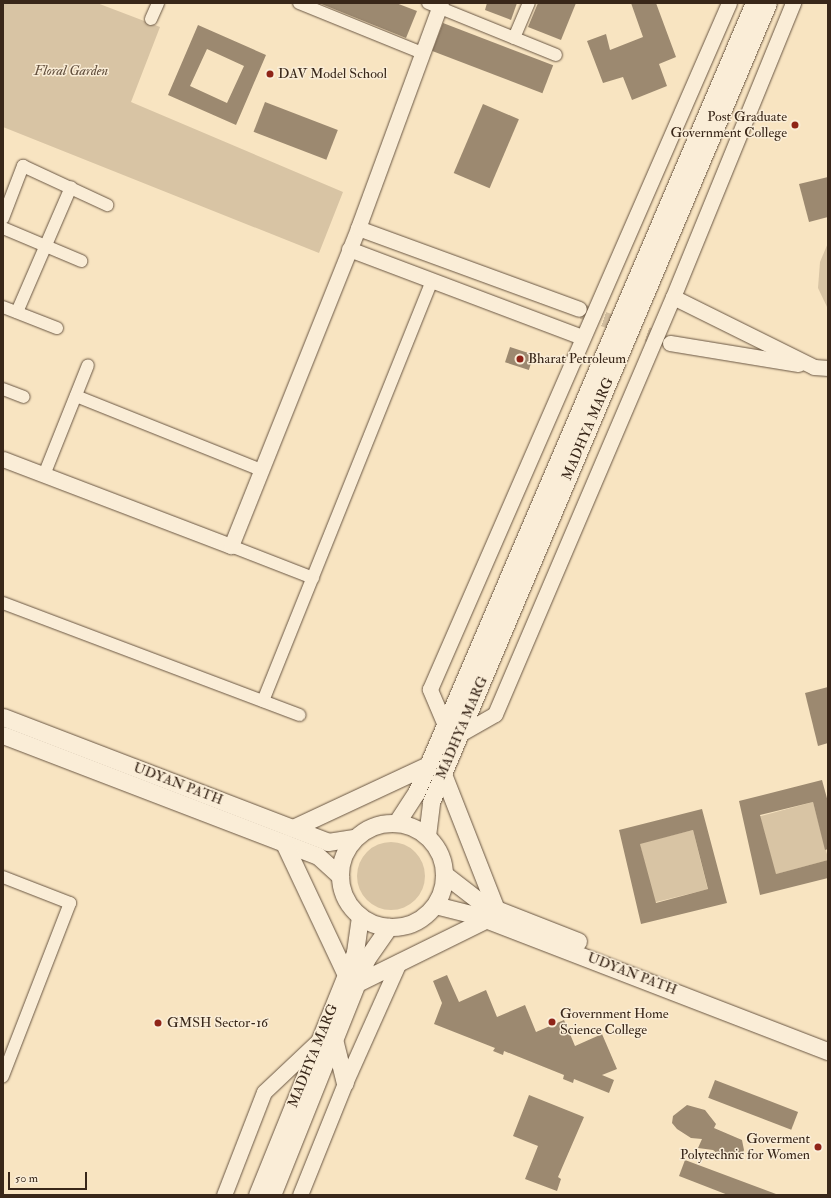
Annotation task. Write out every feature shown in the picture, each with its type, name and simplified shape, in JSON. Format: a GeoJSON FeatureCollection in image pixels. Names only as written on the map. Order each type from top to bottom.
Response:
{"type":"FeatureCollection","features":[{"type":"Feature","properties":{"kind":"main road","name":"MADHYA MARG"},"geometry":{"type":"LineString","coordinates":[[397,822],[416,793],[754,3]]}},
{"type":"Feature","properties":{"kind":"main road","name":"MADHYA MARG"},"geometry":{"type":"LineString","coordinates":[[427,836],[431,802],[768,3]]}},
{"type":"Feature","properties":{"kind":"main road","name":"UDYAN PATH"},"geometry":{"type":"LineString","coordinates":[[3,717],[328,842],[354,838]]}},
{"type":"Feature","properties":{"kind":"main road","name":"UDYAN PATH"},"geometry":{"type":"LineString","coordinates":[[3,735],[318,856],[340,876]]}},
{"type":"Feature","properties":{"kind":"main road"},"geometry":{"type":"LineString","coordinates":[[292,828],[428,765]]}},
{"type":"Feature","properties":{"kind":"main road"},"geometry":{"type":"LineString","coordinates":[[284,843],[351,979],[400,962],[491,914],[443,774]]}},
{"type":"Feature","properties":{"kind":"main road"},"geometry":{"type":"LineString","coordinates":[[397,822],[416,828],[427,836],[438,851],[444,874],[444,882],[435,905],[424,916],[410,924],[389,927],[368,921],[360,916],[346,900],[340,876],[348,846],[354,838],[381,823],[397,822]]}},
{"type":"Feature","properties":{"kind":"main road","name":"UDYAN PATH"},"geometry":{"type":"LineString","coordinates":[[444,874],[483,904],[491,914],[828,1051]]}},
{"type":"Feature","properties":{"kind":"main road","name":"UDYAN PATH"},"geometry":{"type":"LineString","coordinates":[[435,905],[491,914],[828,1038]]}},
{"type":"Feature","properties":{"kind":"main road","name":"MADHYA MARG"},"geometry":{"type":"LineString","coordinates":[[257,1195],[327,1039],[351,979],[360,916]]}},
{"type":"Feature","properties":{"kind":"main road","name":"MADHYA MARG"},"geometry":{"type":"LineString","coordinates":[[351,979],[389,927]]}},
{"type":"Feature","properties":{"kind":"main road","name":"MADHYA MARG"},"geometry":{"type":"LineString","coordinates":[[272,1195],[327,1039]]}},
{"type":"Feature","properties":{"kind":"main road"},"geometry":{"type":"LineString","coordinates":[[327,1039],[346,1083]]}},
{"type":"Feature","properties":{"kind":"street"},"geometry":{"type":"LineString","coordinates":[[152,19],[158,3]]}},
{"type":"Feature","properties":{"kind":"street"},"geometry":{"type":"LineString","coordinates":[[299,3],[422,53]]}},
{"type":"Feature","properties":{"kind":"street"},"geometry":{"type":"LineString","coordinates":[[514,38],[529,3]]}},
{"type":"Feature","properties":{"kind":"street"},"geometry":{"type":"LineString","coordinates":[[445,725],[430,689],[582,337],[729,3]]}},
{"type":"Feature","properties":{"kind":"street"},"geometry":{"type":"LineString","coordinates":[[460,734],[495,714],[673,297],[793,3]]}},
{"type":"Feature","properties":{"kind":"street"},"geometry":{"type":"LineString","coordinates":[[231,546],[358,228],[422,53],[436,5],[556,55]]}},
{"type":"Feature","properties":{"kind":"street"},"geometry":{"type":"LineString","coordinates":[[3,218],[8,188],[23,166],[72,187],[107,205]]}},
{"type":"Feature","properties":{"kind":"street"},"geometry":{"type":"LineString","coordinates":[[17,312],[72,187]]}},
{"type":"Feature","properties":{"kind":"street"},"geometry":{"type":"LineString","coordinates":[[3,228],[81,260]]}},
{"type":"Feature","properties":{"kind":"street"},"geometry":{"type":"LineString","coordinates":[[358,228],[579,309]]}},
{"type":"Feature","properties":{"kind":"street"},"geometry":{"type":"LineString","coordinates":[[349,250],[582,337]]}},
{"type":"Feature","properties":{"kind":"street"},"geometry":{"type":"LineString","coordinates":[[263,701],[432,280]]}},
{"type":"Feature","properties":{"kind":"street"},"geometry":{"type":"LineString","coordinates":[[673,297],[821,367]]}},
{"type":"Feature","properties":{"kind":"street"},"geometry":{"type":"LineString","coordinates":[[3,307],[57,328]]}},
{"type":"Feature","properties":{"kind":"street"},"geometry":{"type":"LineString","coordinates":[[670,342],[821,367]]}},
{"type":"Feature","properties":{"kind":"street"},"geometry":{"type":"LineString","coordinates":[[44,475],[88,365]]}},
{"type":"Feature","properties":{"kind":"street"},"geometry":{"type":"LineString","coordinates":[[3,389],[24,397]]}},
{"type":"Feature","properties":{"kind":"street"},"geometry":{"type":"LineString","coordinates":[[76,396],[261,470]]}},
{"type":"Feature","properties":{"kind":"street"},"geometry":{"type":"LineString","coordinates":[[3,459],[313,578]]}},
{"type":"Feature","properties":{"kind":"street"},"geometry":{"type":"LineString","coordinates":[[3,603],[300,715]]}},
{"type":"Feature","properties":{"kind":"street"},"geometry":{"type":"LineString","coordinates":[[3,877],[70,903],[3,1076]]}},
{"type":"Feature","properties":{"kind":"street"},"geometry":{"type":"LineString","coordinates":[[300,1195],[346,1083],[400,962]]}},
{"type":"Feature","properties":{"kind":"street"},"geometry":{"type":"LineString","coordinates":[[224,1195],[264,1092],[327,1039]]}},
{"type":"Feature","properties":{"kind":"green space","name":"Floral Garden"},"geometry":{"type":"Polygon","coordinates":[[[3,3],[97,3],[160,27],[131,102],[343,192],[319,253],[3,127],[3,3]]]}},
{"type":"Feature","properties":{"kind":"green space"},"geometry":{"type":"Polygon","coordinates":[[[828,243],[828,309],[818,288],[820,262],[828,243]]]}},
{"type":"Feature","properties":{"kind":"green space"},"geometry":{"type":"Polygon","coordinates":[[[813,802],[828,860],[775,874],[760,816],[813,802]]]}},
{"type":"Feature","properties":{"kind":"green space"},"geometry":{"type":"Polygon","coordinates":[[[693,830],[708,889],[654,902],[640,843],[693,830]]]}},
{"type":"Feature","properties":{"kind":"green space"},"geometry":{"type":"Polygon","coordinates":[[[384,842],[398,842],[410,847],[420,857],[425,869],[425,883],[420,895],[410,905],[398,910],[384,910],[372,905],[362,895],[357,883],[357,869],[362,857],[372,847],[384,842]]]}},
{"type":"Feature","properties":{"kind":"building"},"geometry":{"type":"Polygon","coordinates":[[[319,3],[396,3],[417,11],[406,38],[319,3]]]}},
{"type":"Feature","properties":{"kind":"building"},"geometry":{"type":"Polygon","coordinates":[[[487,3],[517,3],[511,20],[485,10],[487,3]]]}},
{"type":"Feature","properties":{"kind":"building"},"geometry":{"type":"Polygon","coordinates":[[[538,3],[576,3],[561,40],[528,27],[538,3]]]}},
{"type":"Feature","properties":{"kind":"building"},"geometry":{"type":"Polygon","coordinates":[[[631,3],[656,3],[676,57],[659,64],[667,86],[632,100],[623,77],[603,83],[587,41],[606,34],[610,50],[643,37],[631,3]]]}},
{"type":"Feature","properties":{"kind":"building"},"geometry":{"type":"Polygon","coordinates":[[[443,23],[553,65],[542,93],[432,51],[443,23]]]}},
{"type":"Feature","properties":{"kind":"building"},"geometry":{"type":"Polygon","coordinates":[[[198,25],[266,55],[236,125],[168,95],[198,25]],[[207,49],[190,86],[227,103],[244,66],[207,49]]]}},
{"type":"Feature","properties":{"kind":"building"},"geometry":{"type":"Polygon","coordinates":[[[265,102],[338,130],[326,160],[254,132],[265,102]]]}},
{"type":"Feature","properties":{"kind":"building"},"geometry":{"type":"Polygon","coordinates":[[[483,104],[519,119],[490,188],[454,173],[483,104]]]}},
{"type":"Feature","properties":{"kind":"building"},"geometry":{"type":"Polygon","coordinates":[[[828,177],[828,217],[809,222],[799,184],[828,177]]]}},
{"type":"Feature","properties":{"kind":"building","name":"Bharat Petroleum"},"geometry":{"type":"Polygon","coordinates":[[[510,347],[534,355],[529,370],[505,362],[510,347]]]}},
{"type":"Feature","properties":{"kind":"building"},"geometry":{"type":"Polygon","coordinates":[[[828,687],[828,743],[818,746],[805,693],[828,687]]]}},
{"type":"Feature","properties":{"kind":"building"},"geometry":{"type":"Polygon","coordinates":[[[822,780],[828,802],[828,849],[825,850],[813,802],[760,815],[776,874],[828,860],[828,878],[760,895],[739,801],[822,780]]]}},
{"type":"Feature","properties":{"kind":"building"},"geometry":{"type":"Polygon","coordinates":[[[702,809],[727,903],[641,924],[619,830],[702,809]],[[693,830],[640,844],[656,903],[708,889],[693,830]]]}},
{"type":"Feature","properties":{"kind":"building"},"geometry":{"type":"Polygon","coordinates":[[[447,975],[459,1002],[486,990],[497,1017],[525,1005],[536,1032],[564,1020],[575,1046],[602,1034],[617,1069],[602,1075],[614,1080],[609,1093],[574,1079],[573,1083],[563,1079],[564,1075],[504,1051],[503,1055],[493,1051],[495,1048],[434,1024],[442,1003],[433,981],[447,975]]]}},
{"type":"Feature","properties":{"kind":"building"},"geometry":{"type":"Polygon","coordinates":[[[715,1080],[798,1112],[791,1130],[708,1098],[715,1080]]]}},
{"type":"Feature","properties":{"kind":"building"},"geometry":{"type":"Polygon","coordinates":[[[529,1095],[584,1117],[558,1177],[561,1179],[557,1191],[525,1179],[538,1146],[513,1136],[529,1095]]]}},
{"type":"Feature","properties":{"kind":"building"},"geometry":{"type":"Polygon","coordinates":[[[687,1105],[705,1110],[716,1124],[714,1128],[742,1140],[744,1150],[741,1157],[731,1160],[725,1159],[713,1150],[698,1148],[702,1139],[691,1138],[677,1129],[672,1123],[673,1116],[687,1105]]]}},
{"type":"Feature","properties":{"kind":"building"},"geometry":{"type":"Polygon","coordinates":[[[685,1160],[776,1195],[728,1195],[679,1176],[685,1160]]]}},
{"type":"Feature","properties":{"kind":"tunnel"},"geometry":{"type":"LineString","coordinates":[[582,311],[667,341]]}},
{"type":"Feature","properties":{"kind":"place","name":"DAV Model School"},"geometry":{"type":"Point","coordinates":[270,74]}},
{"type":"Feature","properties":{"kind":"place","name":"Post Graduate Government College"},"geometry":{"type":"Point","coordinates":[795,125]}},
{"type":"Feature","properties":{"kind":"place","name":"Bharat Petroleum"},"geometry":{"type":"Point","coordinates":[520,359]}},
{"type":"Feature","properties":{"kind":"place","name":"Government Home Science College"},"geometry":{"type":"Point","coordinates":[552,1022]}},
{"type":"Feature","properties":{"kind":"place","name":"GMSH Sector-16"},"geometry":{"type":"Point","coordinates":[158,1023]}},
{"type":"Feature","properties":{"kind":"place","name":"Goverment Polytechnic for Women"},"geometry":{"type":"Point","coordinates":[818,1147]}}]}
